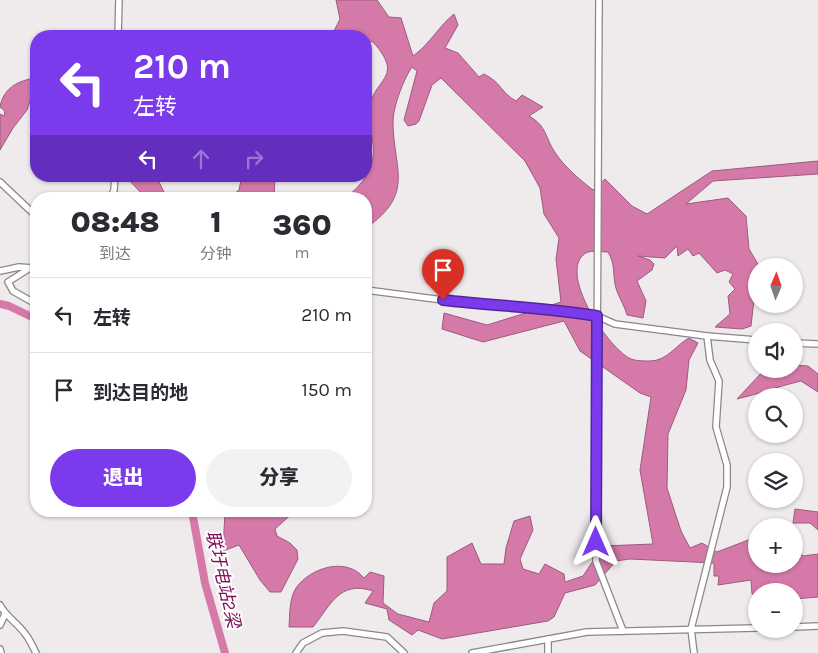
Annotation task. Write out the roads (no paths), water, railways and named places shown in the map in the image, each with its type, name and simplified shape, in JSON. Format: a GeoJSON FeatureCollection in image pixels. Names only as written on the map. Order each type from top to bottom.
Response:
{"type":"FeatureCollection","features":[{"type":"Feature","properties":{"kind":"street"},"geometry":{"type":"LineString","coordinates":[[118,30],[119,0]]}},
{"type":"Feature","properties":{"kind":"street"},"geometry":{"type":"LineString","coordinates":[[599,0],[596,561],[623,631]]}},
{"type":"Feature","properties":{"kind":"street"},"geometry":{"type":"LineString","coordinates":[[0,182],[30,210]]}},
{"type":"Feature","properties":{"kind":"street"},"geometry":{"type":"LineString","coordinates":[[0,271],[30,266]]}},
{"type":"Feature","properties":{"kind":"street"},"geometry":{"type":"LineString","coordinates":[[30,268],[8,282],[13,291],[30,301]]}},
{"type":"Feature","properties":{"kind":"street"},"geometry":{"type":"LineString","coordinates":[[372,291],[481,305],[567,310],[597,316],[615,324],[748,339]]}},
{"type":"Feature","properties":{"kind":"street"},"geometry":{"type":"LineString","coordinates":[[694,653],[691,629],[727,487],[727,465],[716,427],[719,381],[710,360],[707,336]]}},
{"type":"Feature","properties":{"kind":"street"},"geometry":{"type":"LineString","coordinates":[[803,343],[818,344]]}},
{"type":"Feature","properties":{"kind":"street"},"geometry":{"type":"LineString","coordinates":[[0,605],[5,614],[27,635],[36,653]]}},
{"type":"Feature","properties":{"kind":"street"},"geometry":{"type":"LineString","coordinates":[[0,625],[5,614]]}},
{"type":"Feature","properties":{"kind":"street"},"geometry":{"type":"LineString","coordinates":[[803,627],[818,626]]}},
{"type":"Feature","properties":{"kind":"street"},"geometry":{"type":"LineString","coordinates":[[472,653],[587,632],[748,628]]}},
{"type":"Feature","properties":{"kind":"street"},"geometry":{"type":"LineString","coordinates":[[296,653],[303,643],[322,633],[343,631],[386,637],[404,653]]}},
{"type":"Feature","properties":{"kind":"street"},"geometry":{"type":"LineString","coordinates":[[548,638],[548,653]]}},
{"type":"Feature","properties":{"kind":"waterway","name":"联圩电站2梁"},"geometry":{"type":"LineString","coordinates":[[0,304],[9,306],[30,316]]}},
{"type":"Feature","properties":{"kind":"waterway","name":"联圩电站2梁"},"geometry":{"type":"LineString","coordinates":[[193,517],[205,583],[225,653]]}}]}
